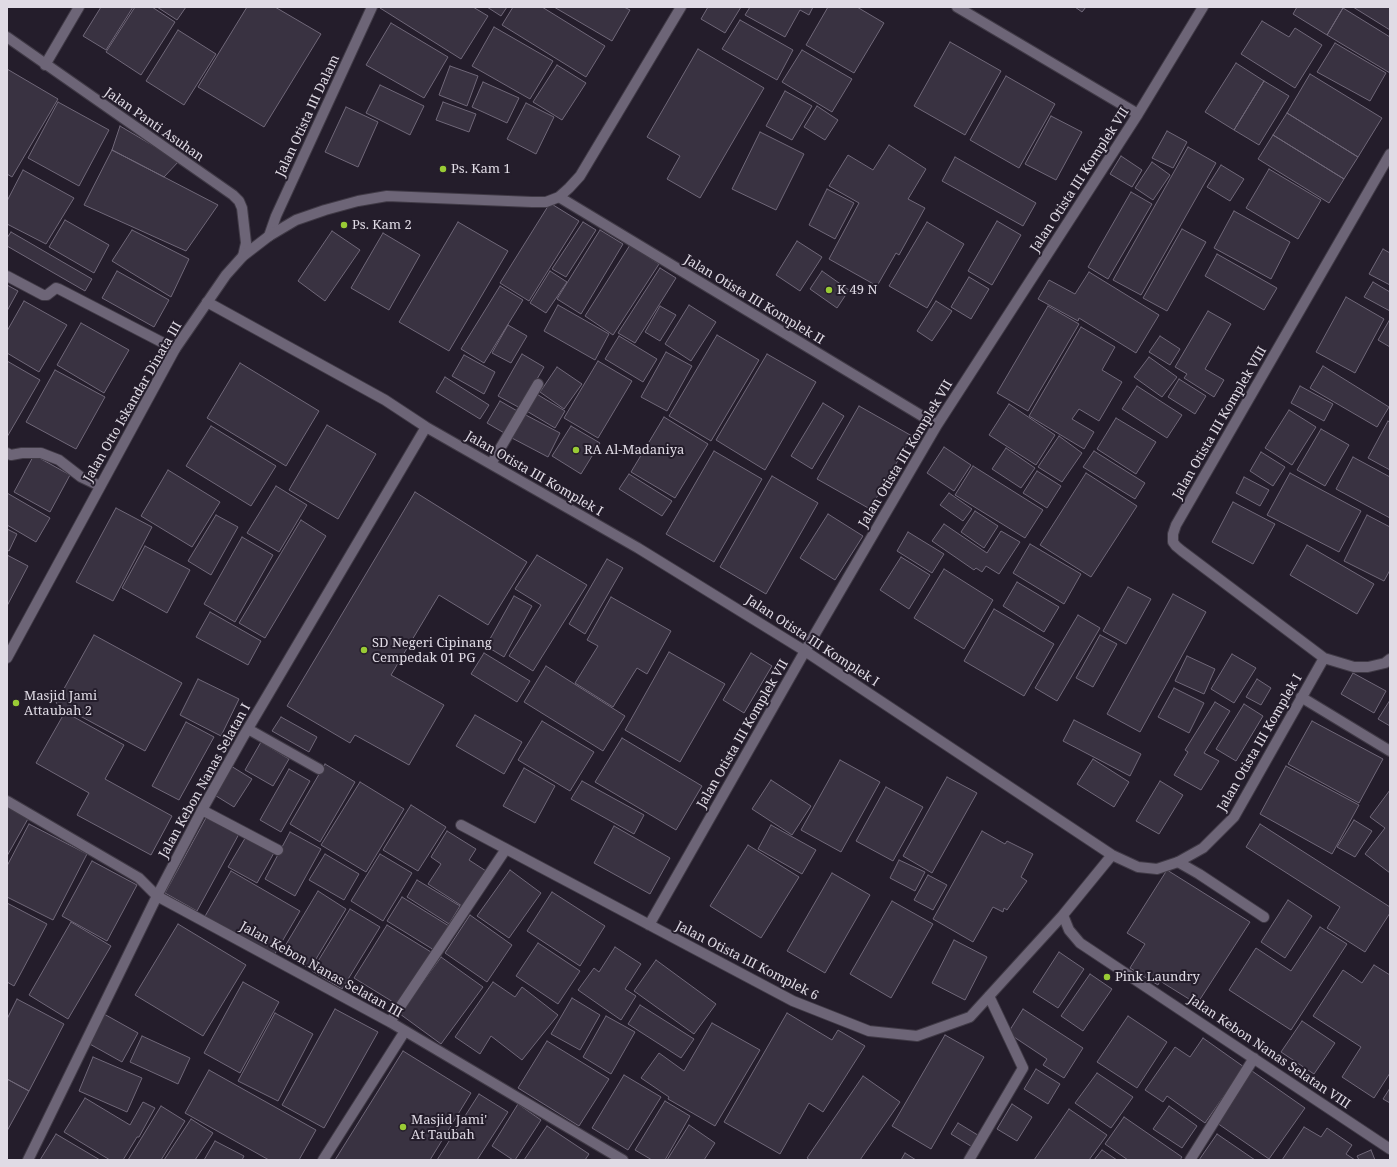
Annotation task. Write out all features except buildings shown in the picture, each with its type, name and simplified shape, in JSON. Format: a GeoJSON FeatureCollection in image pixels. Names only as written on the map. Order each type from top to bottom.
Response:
{"type":"FeatureCollection","features":[{"type":"Feature","properties":{"kind":"street"},"geometry":{"type":"LineString","coordinates":[[45,65],[79,7]]}},
{"type":"Feature","properties":{"kind":"street","name":"Jalan Otista III Dalam"},"geometry":{"type":"LineString","coordinates":[[269,236],[276,216],[372,7]]}},
{"type":"Feature","properties":{"kind":"street","name":"Jalan Otto Iskandar Dinata III"},"geometry":{"type":"LineString","coordinates":[[8,652],[175,349],[226,275],[243,256],[269,236],[296,220],[358,201],[387,196],[546,202],[559,197],[580,176],[681,7]]}},
{"type":"Feature","properties":{"kind":"street"},"geometry":{"type":"LineString","coordinates":[[957,7],[1138,114]]}},
{"type":"Feature","properties":{"kind":"street","name":"Jalan Otista III Komplek VII"},"geometry":{"type":"LineString","coordinates":[[649,925],[805,651],[937,425],[1138,114],[1203,7]]}},
{"type":"Feature","properties":{"kind":"street","name":"Jalan Panti Asuhan"},"geometry":{"type":"LineString","coordinates":[[7,37],[233,195],[239,201],[242,208],[246,243],[243,256]]}},
{"type":"Feature","properties":{"kind":"street","name":"Jalan Otista III Komplek VIII"},"geometry":{"type":"LineString","coordinates":[[1324,658],[1182,552],[1173,542],[1173,534],[1176,525],[1390,154]]}},
{"type":"Feature","properties":{"kind":"street","name":"Jalan Otista III Komplek II"},"geometry":{"type":"LineString","coordinates":[[559,197],[937,425]]}},
{"type":"Feature","properties":{"kind":"street"},"geometry":{"type":"LineString","coordinates":[[7,276],[43,295],[47,295],[56,288],[59,289],[175,349]]}},
{"type":"Feature","properties":{"kind":"street","name":"Jalan Otista III Komplek I"},"geometry":{"type":"LineString","coordinates":[[207,302],[385,400],[426,427],[638,548],[805,651],[1112,855],[1138,867],[1157,869],[1178,862],[1203,848],[1234,817],[1324,658]]}},
{"type":"Feature","properties":{"kind":"street"},"geometry":{"type":"LineString","coordinates":[[490,464],[538,384]]}},
{"type":"Feature","properties":{"kind":"street","name":"Jalan Kebon Nanas Selatan I"},"geometry":{"type":"LineString","coordinates":[[28,1160],[157,896],[202,810],[426,427]]}},
{"type":"Feature","properties":{"kind":"street"},"geometry":{"type":"LineString","coordinates":[[7,454],[41,453],[59,460],[81,476],[100,486]]}},
{"type":"Feature","properties":{"kind":"street"},"geometry":{"type":"LineString","coordinates":[[1324,658],[1354,667],[1368,667],[1390,659]]}},
{"type":"Feature","properties":{"kind":"street"},"geometry":{"type":"LineString","coordinates":[[1301,697],[1390,751]]}},
{"type":"Feature","properties":{"kind":"street"},"geometry":{"type":"LineString","coordinates":[[248,729],[319,769]]}},
{"type":"Feature","properties":{"kind":"street","name":"Jalan Kebon Nanas Selatan III"},"geometry":{"type":"LineString","coordinates":[[7,801],[138,878],[157,896],[405,1030],[623,1160]]}},
{"type":"Feature","properties":{"kind":"street"},"geometry":{"type":"LineString","coordinates":[[202,810],[278,850]]}},
{"type":"Feature","properties":{"kind":"street","name":"Jalan Otista III Komplek 6"},"geometry":{"type":"LineString","coordinates":[[461,825],[792,1001],[870,1031],[917,1036],[970,1017],[1063,915],[1112,855]]}},
{"type":"Feature","properties":{"kind":"street"},"geometry":{"type":"LineString","coordinates":[[390,1022],[506,849]]}},
{"type":"Feature","properties":{"kind":"street"},"geometry":{"type":"LineString","coordinates":[[1178,862],[1199,874],[1264,918]]}},
{"type":"Feature","properties":{"kind":"street","name":"Jalan Kebon Nanas Selatan VIII"},"geometry":{"type":"LineString","coordinates":[[1063,915],[1069,930],[1080,943],[1390,1149]]}},
{"type":"Feature","properties":{"kind":"street"},"geometry":{"type":"LineString","coordinates":[[969,1160],[1022,1068],[989,996]]}},
{"type":"Feature","properties":{"kind":"street"},"geometry":{"type":"LineString","coordinates":[[323,1160],[405,1030]]}},
{"type":"Feature","properties":{"kind":"street"},"geometry":{"type":"LineString","coordinates":[[1190,1160],[1254,1058]]}},
{"type":"Feature","properties":{"kind":"place","name":"Ps. Kam 1"},"geometry":{"type":"Point","coordinates":[443,169]}},
{"type":"Feature","properties":{"kind":"place","name":"Ps. Kam 2"},"geometry":{"type":"Point","coordinates":[344,225]}},
{"type":"Feature","properties":{"kind":"place","name":"K 49 N"},"geometry":{"type":"Point","coordinates":[829,290]}},
{"type":"Feature","properties":{"kind":"place","name":"RA Al-Madaniya"},"geometry":{"type":"Point","coordinates":[576,450]}},
{"type":"Feature","properties":{"kind":"place","name":"SD Negeri Cipinang Cempedak 01 PG"},"geometry":{"type":"Point","coordinates":[364,650]}},
{"type":"Feature","properties":{"kind":"place","name":"Masjid Jami Attaubah 2"},"geometry":{"type":"Point","coordinates":[16,703]}},
{"type":"Feature","properties":{"kind":"place","name":"Pink Laundry"},"geometry":{"type":"Point","coordinates":[1107,977]}},
{"type":"Feature","properties":{"kind":"place","name":"Masjid Jami' At Taubah"},"geometry":{"type":"Point","coordinates":[403,1127]}}]}
